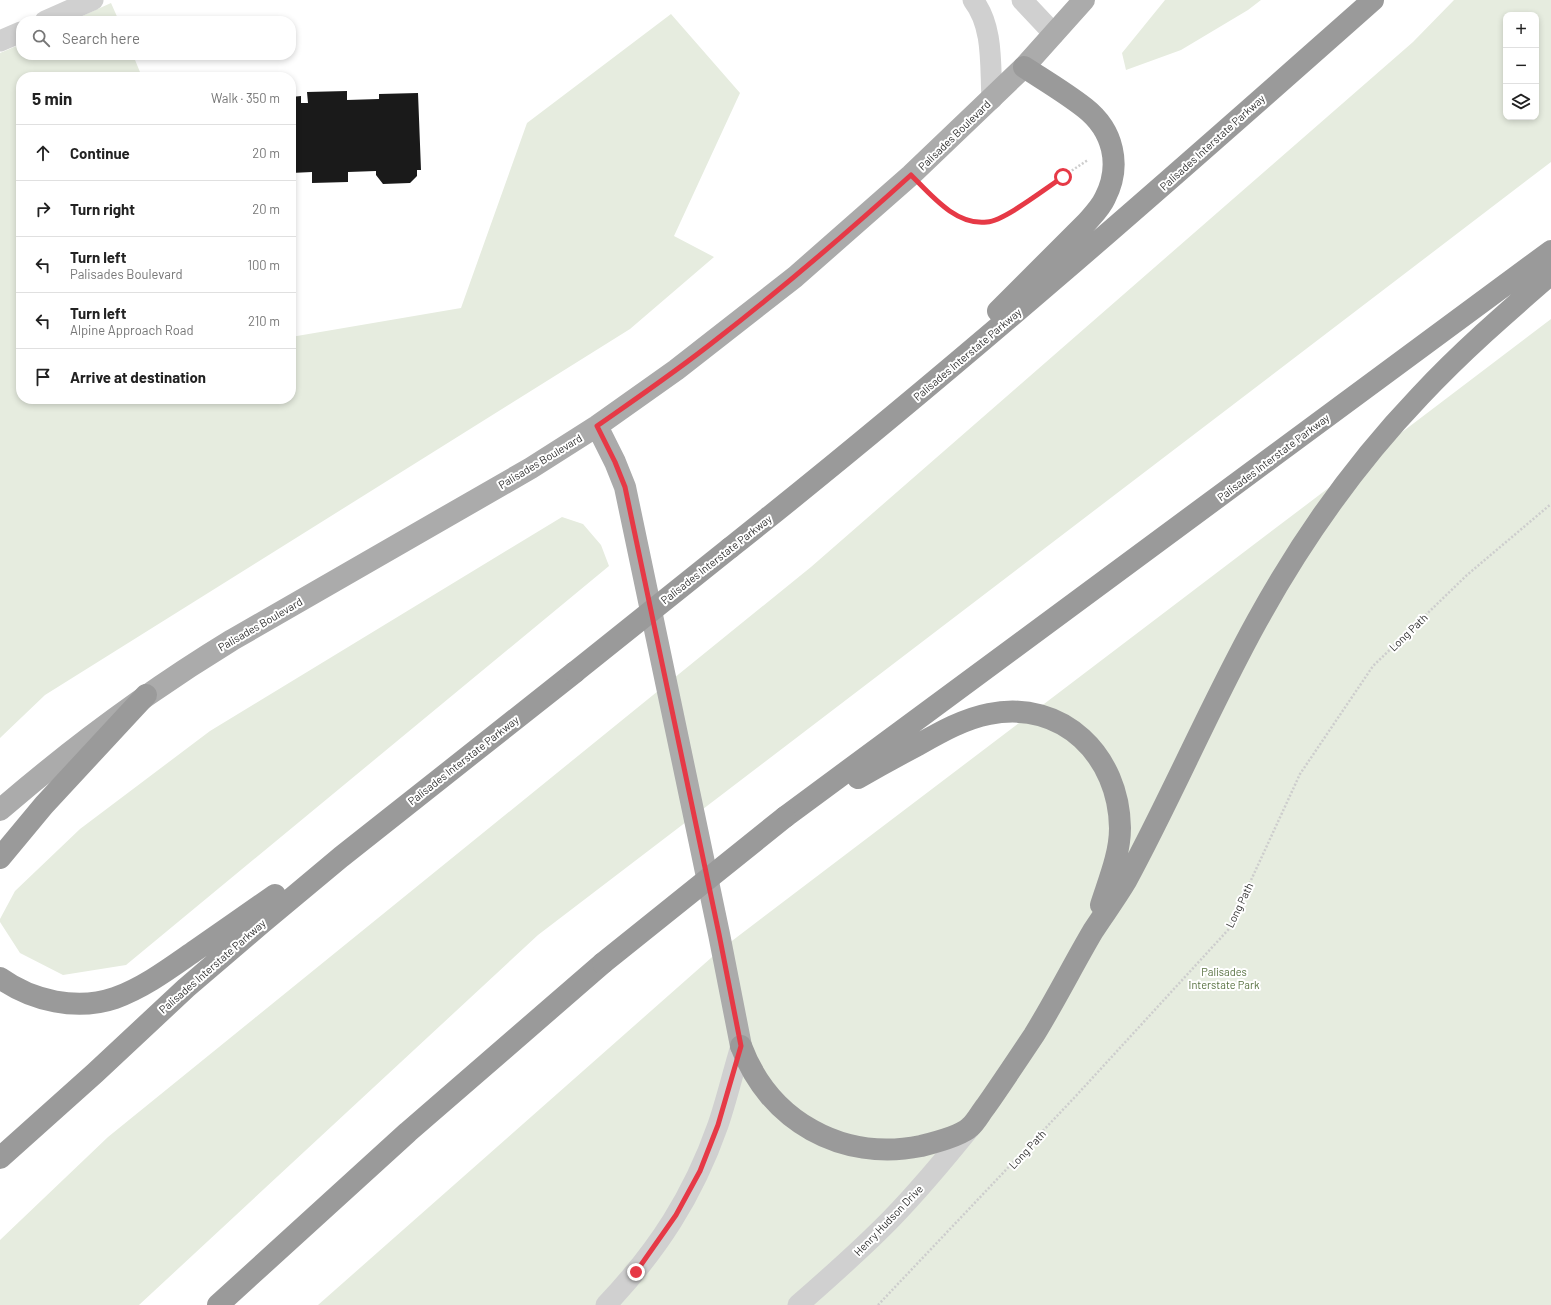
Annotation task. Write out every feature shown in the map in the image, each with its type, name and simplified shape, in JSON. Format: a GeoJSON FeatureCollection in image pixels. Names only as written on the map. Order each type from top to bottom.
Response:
{"type":"FeatureCollection","features":[{"type":"Feature","properties":{"kind":"highway","name":"Palisades Interstate Parkway"},"geometry":{"type":"LineString","coordinates":[[0,1158],[186,988],[268,918],[418,796],[891,419],[1115,228],[1373,0]]}},
{"type":"Feature","properties":{"kind":"highway"},"geometry":{"type":"LineString","coordinates":[[891,419],[1087,222],[1105,198],[1112,177],[1114,155],[1112,143],[1101,124],[1085,108],[1024,67]]}},
{"type":"Feature","properties":{"kind":"highway","name":"Palisades Interstate Parkway"},"geometry":{"type":"LineString","coordinates":[[218,1305],[408,1132],[603,964],[785,817],[1551,251]]}},
{"type":"Feature","properties":{"kind":"highway"},"geometry":{"type":"LineString","coordinates":[[741,1046],[752,1072],[766,1093],[800,1124],[826,1138],[858,1146],[902,1150],[931,1143],[970,1128],[1048,1013],[1092,933],[1124,883],[1256,623],[1319,520],[1352,474],[1419,396],[1494,324],[1551,274]]}},
{"type":"Feature","properties":{"kind":"highway"},"geometry":{"type":"LineString","coordinates":[[0,858],[44,805],[146,695]]}},
{"type":"Feature","properties":{"kind":"highway"},"geometry":{"type":"LineString","coordinates":[[785,817],[930,738],[975,718],[1000,712],[1015,712],[1028,713],[1055,720],[1080,737],[1101,760],[1110,777],[1119,810],[1120,830],[1116,860],[1092,933]]}},
{"type":"Feature","properties":{"kind":"highway"},"geometry":{"type":"LineString","coordinates":[[0,978],[22,991],[46,1000],[74,1003],[100,1002],[129,992],[170,968],[418,796]]}},
{"type":"Feature","properties":{"kind":"highway"},"geometry":{"type":"LineString","coordinates":[[0,967],[22,991]]}},
{"type":"Feature","properties":{"kind":"main road","name":"Palisades Boulevard"},"geometry":{"type":"LineString","coordinates":[[0,810],[69,753],[146,695],[232,640],[498,487],[597,426],[676,370],[821,255],[911,175],[1024,67],[1084,0]]}},
{"type":"Feature","properties":{"kind":"main road"},"geometry":{"type":"LineString","coordinates":[[597,426],[615,462],[625,487],[719,934],[741,1046]]}},
{"type":"Feature","properties":{"kind":"street"},"geometry":{"type":"LineString","coordinates":[[56,16],[93,0]]}},
{"type":"Feature","properties":{"kind":"street"},"geometry":{"type":"LineString","coordinates":[[973,0],[983,16],[987,29],[992,99]]}},
{"type":"Feature","properties":{"kind":"street"},"geometry":{"type":"LineString","coordinates":[[1022,0],[1054,34]]}},
{"type":"Feature","properties":{"kind":"street"},"geometry":{"type":"LineString","coordinates":[[0,41],[16,34]]}},
{"type":"Feature","properties":{"kind":"street"},"geometry":{"type":"LineString","coordinates":[[606,1305],[649,1256],[690,1191],[718,1125],[741,1046]]}},
{"type":"Feature","properties":{"kind":"street","name":"Henry Hudson Drive"},"geometry":{"type":"LineString","coordinates":[[798,1305],[843,1265],[892,1218],[970,1128]]}},
{"type":"Feature","properties":{"kind":"path"},"geometry":{"type":"LineString","coordinates":[[911,175],[945,208],[960,217],[974,222],[987,222],[1001,218],[1014,210],[1112,143]]}},
{"type":"Feature","properties":{"kind":"path","name":"Long Path"},"geometry":{"type":"LineString","coordinates":[[878,1305],[1074,1098],[1228,930],[1300,774],[1374,666],[1468,575],[1551,504]]}},
{"type":"Feature","properties":{"kind":"green space"},"geometry":{"type":"Polygon","coordinates":[[[1165,0],[1261,0],[1248,10],[1181,50],[1126,70],[1122,53],[1165,0]]]}},
{"type":"Feature","properties":{"kind":"green space"},"geometry":{"type":"Polygon","coordinates":[[[1454,0],[1551,0],[1551,162],[538,935],[139,1305],[0,1305],[0,1240],[108,1137],[811,567],[1413,42],[1454,0]]]}},
{"type":"Feature","properties":{"kind":"green space"},"geometry":{"type":"Polygon","coordinates":[[[111,3],[117,16],[82,16],[111,3]]]}},
{"type":"Feature","properties":{"kind":"green space"},"geometry":{"type":"Polygon","coordinates":[[[671,14],[740,93],[674,236],[714,257],[630,329],[45,695],[0,738],[0,53],[16,46],[16,60],[135,60],[140,72],[16,72],[16,404],[296,404],[296,336],[461,308],[527,123],[671,14]]]}},
{"type":"Feature","properties":{"kind":"green space","name":"Palisades Interstate Park"},"geometry":{"type":"Polygon","coordinates":[[[1551,319],[1551,1305],[318,1305],[720,950],[1551,319]]]}},
{"type":"Feature","properties":{"kind":"green space"},"geometry":{"type":"Polygon","coordinates":[[[562,517],[583,524],[601,545],[609,566],[126,965],[63,975],[20,953],[0,922],[0,919],[15,891],[80,829],[210,731],[562,517]]]}},
{"type":"Feature","properties":{"kind":"building"},"geometry":{"type":"Polygon","coordinates":[[[347,91],[347,100],[379,99],[379,94],[418,93],[421,170],[417,170],[417,176],[410,183],[383,184],[376,175],[376,171],[348,172],[348,182],[312,183],[312,172],[296,173],[296,96],[301,96],[301,103],[308,103],[307,92],[347,91]]]}},
{"type":"Feature","properties":{"kind":"route"},"geometry":{"type":"LineString","coordinates":[[636,1272],[664,1235],[700,1171],[718,1125],[741,1046],[719,934],[625,487],[609,448],[597,426],[676,370],[758,307],[832,246],[911,175],[945,208],[960,217],[974,222],[987,222],[1001,218],[1063,177]]}}]}
